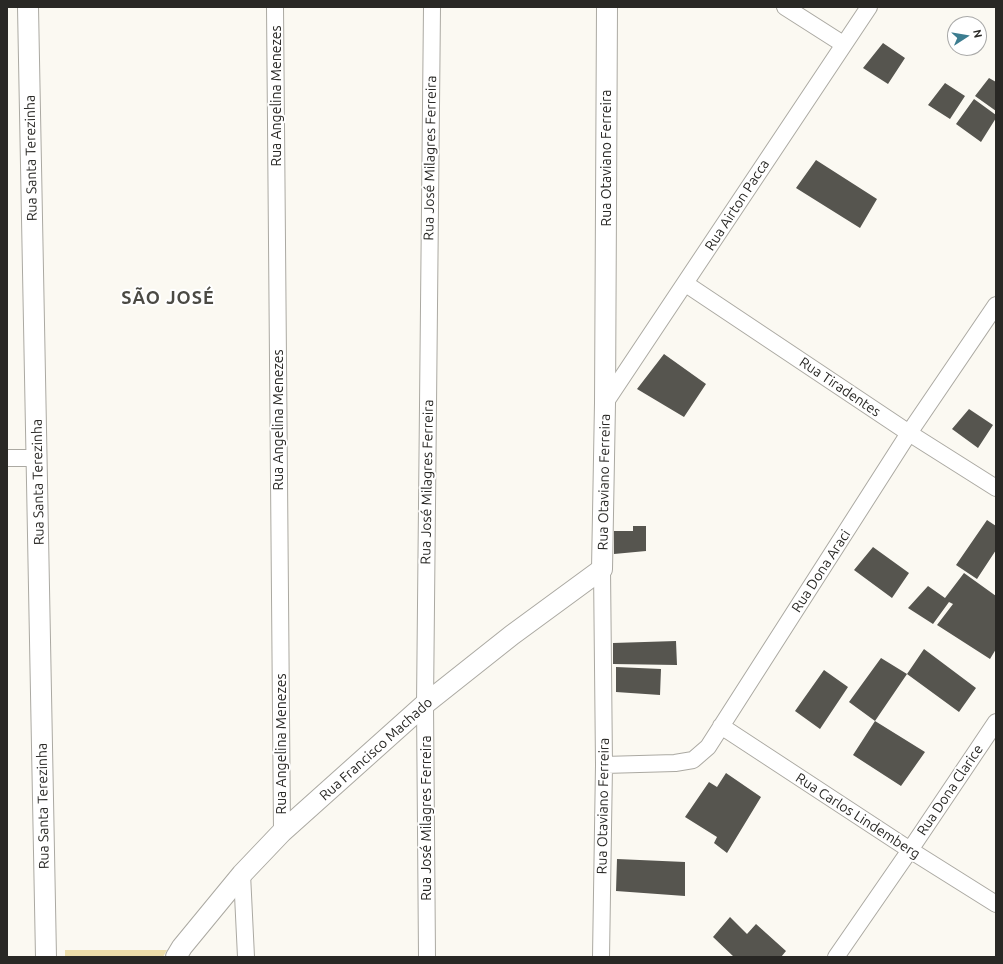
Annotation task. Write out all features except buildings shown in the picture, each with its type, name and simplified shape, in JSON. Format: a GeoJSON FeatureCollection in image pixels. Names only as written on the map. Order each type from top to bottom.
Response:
{"type":"FeatureCollection","features":[{"type":"Feature","properties":{"kind":"street","name":"Rua Santa Terezinha"},"geometry":{"type":"LineString","coordinates":[[28,7],[46,957]]}},
{"type":"Feature","properties":{"kind":"street","name":"Rua Angelina Menezes"},"geometry":{"type":"LineString","coordinates":[[275,7],[282,832]]}},
{"type":"Feature","properties":{"kind":"street","name":"Rua José Milagres Ferreira"},"geometry":{"type":"LineString","coordinates":[[427,957],[425,704],[432,7]]}},
{"type":"Feature","properties":{"kind":"street","name":"Rua Otaviano Ferreira"},"geometry":{"type":"LineString","coordinates":[[601,957],[604,766],[602,569],[605,402],[607,7]]}},
{"type":"Feature","properties":{"kind":"street"},"geometry":{"type":"LineString","coordinates":[[786,7],[843,44]]}},
{"type":"Feature","properties":{"kind":"street","name":"Rua Airton Pacca"},"geometry":{"type":"LineString","coordinates":[[605,402],[686,284],[843,44],[869,7]]}},
{"type":"Feature","properties":{"kind":"street","name":"Rua Tiradentes"},"geometry":{"type":"LineString","coordinates":[[686,284],[909,433],[996,488]]}},
{"type":"Feature","properties":{"kind":"street","name":"Rua Dona Araci"},"geometry":{"type":"LineString","coordinates":[[604,766],[675,763],[693,760],[708,747],[909,433],[996,305]]}},
{"type":"Feature","properties":{"kind":"street"},"geometry":{"type":"LineString","coordinates":[[7,458],[37,458]]}},
{"type":"Feature","properties":{"kind":"street","name":"Rua Francisco Machado"},"geometry":{"type":"LineString","coordinates":[[176,957],[182,947],[242,874],[282,832],[425,704],[512,635],[602,569]]}},
{"type":"Feature","properties":{"kind":"street","name":"Rua Dona Clarice"},"geometry":{"type":"LineString","coordinates":[[836,957],[996,722]]}},
{"type":"Feature","properties":{"kind":"street","name":"Rua Carlos Lindemberg"},"geometry":{"type":"LineString","coordinates":[[721,726],[910,850],[996,904]]}},
{"type":"Feature","properties":{"kind":"street"},"geometry":{"type":"LineString","coordinates":[[242,874],[246,957]]}},
{"type":"Feature","properties":{"kind":"shaded area"},"geometry":{"type":"Polygon","coordinates":[[[65,950],[167,950],[163,957],[65,957],[65,950]]]}},
{"type":"Feature","properties":{"kind":"district","name":"SÃO JOSÉ"},"geometry":{"type":"Point","coordinates":[168,298]}}]}
